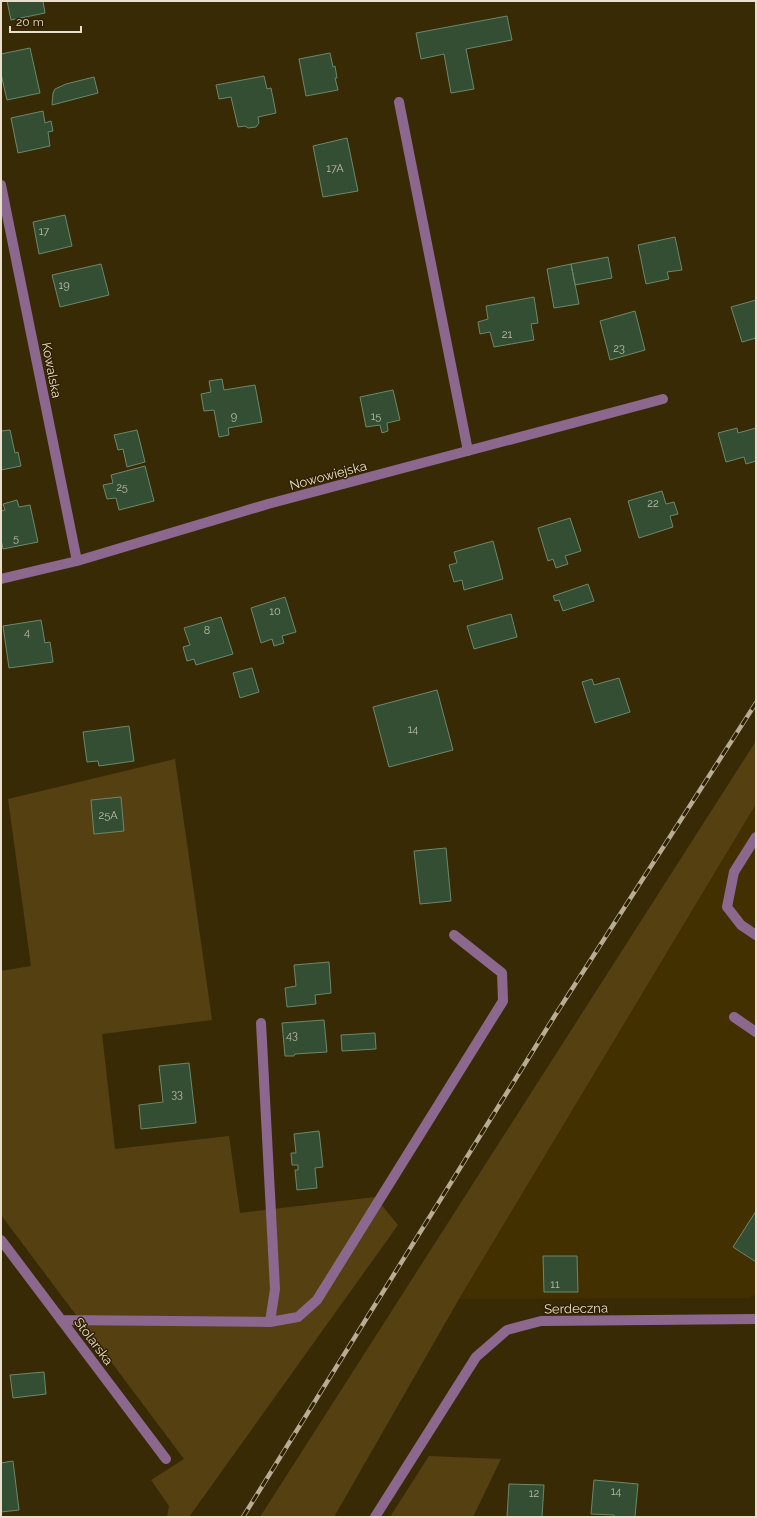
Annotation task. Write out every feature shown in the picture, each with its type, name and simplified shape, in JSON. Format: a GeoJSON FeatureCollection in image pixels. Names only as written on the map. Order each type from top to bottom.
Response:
{"type":"FeatureCollection","features":[{"type":"Feature","properties":{"kind":"street"},"geometry":{"type":"LineString","coordinates":[[399,102],[468,451]]}},
{"type":"Feature","properties":{"kind":"street","name":"Kowalska"},"geometry":{"type":"LineString","coordinates":[[1,185],[77,561]]}},
{"type":"Feature","properties":{"kind":"street","name":"Nowowiejska"},"geometry":{"type":"LineString","coordinates":[[1,579],[77,561],[268,504],[663,399]]}},
{"type":"Feature","properties":{"kind":"street"},"geometry":{"type":"LineString","coordinates":[[756,836],[734,872],[727,907],[741,926],[756,935]]}},
{"type":"Feature","properties":{"kind":"street"},"geometry":{"type":"LineString","coordinates":[[61,1320],[270,1322],[298,1317],[317,1300],[504,1002],[502,974],[454,935]]}},
{"type":"Feature","properties":{"kind":"street"},"geometry":{"type":"LineString","coordinates":[[734,1018],[756,1032]]}},
{"type":"Feature","properties":{"kind":"street"},"geometry":{"type":"LineString","coordinates":[[261,1023],[275,1289],[270,1322]]}},
{"type":"Feature","properties":{"kind":"street","name":"Stolarska"},"geometry":{"type":"LineString","coordinates":[[1,1240],[166,1459]]}},
{"type":"Feature","properties":{"kind":"street","name":"Serdeczna"},"geometry":{"type":"LineString","coordinates":[[375,1517],[476,1357],[507,1330],[541,1321],[756,1319]]}},
{"type":"Feature","properties":{"kind":"shaded area"},"geometry":{"type":"Polygon","coordinates":[[[756,741],[756,804],[459,1299],[334,1517],[260,1517],[756,741]]]}},
{"type":"Feature","properties":{"kind":"shaded area"},"geometry":{"type":"Polygon","coordinates":[[[175,759],[212,1020],[102,1034],[115,1149],[229,1136],[240,1213],[375,1197],[398,1225],[189,1517],[167,1517],[169,1506],[151,1480],[184,1459],[1,1215],[1,971],[31,966],[8,799],[175,759]]]}},
{"type":"Feature","properties":{"kind":"shaded area"},"geometry":{"type":"Polygon","coordinates":[[[756,804],[756,1294],[748,1298],[459,1299],[756,804]]]}},
{"type":"Feature","properties":{"kind":"shaded area"},"geometry":{"type":"Polygon","coordinates":[[[429,1456],[501,1459],[473,1517],[390,1517],[429,1456]]]}},
{"type":"Feature","properties":{"kind":"building"},"geometry":{"type":"Polygon","coordinates":[[[7,1],[43,1],[45,13],[11,20],[7,1]]]}},
{"type":"Feature","properties":{"kind":"building"},"geometry":{"type":"Polygon","coordinates":[[[507,16],[512,40],[466,49],[474,89],[451,93],[444,54],[421,59],[416,33],[507,16]]]}},
{"type":"Feature","properties":{"kind":"building"},"geometry":{"type":"Polygon","coordinates":[[[30,48],[40,93],[7,100],[1,74],[1,54],[30,48]]]}},
{"type":"Feature","properties":{"kind":"building"},"geometry":{"type":"Polygon","coordinates":[[[330,53],[333,67],[335,66],[337,78],[335,78],[338,90],[306,96],[299,59],[330,53]]]}},
{"type":"Feature","properties":{"kind":"building"},"geometry":{"type":"Polygon","coordinates":[[[264,76],[267,89],[271,88],[276,113],[258,117],[259,123],[256,127],[238,127],[231,97],[219,99],[216,85],[264,76]]]}},
{"type":"Feature","properties":{"kind":"building"},"geometry":{"type":"Polygon","coordinates":[[[94,77],[98,93],[52,105],[53,93],[55,89],[66,84],[94,77]]]}},
{"type":"Feature","properties":{"kind":"building"},"geometry":{"type":"Polygon","coordinates":[[[43,111],[45,123],[51,121],[53,131],[48,132],[50,146],[18,153],[11,118],[43,111]]]}},
{"type":"Feature","properties":{"kind":"building"},"geometry":{"type":"Polygon","coordinates":[[[347,138],[358,191],[323,197],[313,146],[347,138]]]}},
{"type":"Feature","properties":{"kind":"building"},"geometry":{"type":"Polygon","coordinates":[[[65,215],[72,246],[39,254],[33,222],[65,215]]]}},
{"type":"Feature","properties":{"kind":"building"},"geometry":{"type":"Polygon","coordinates":[[[675,237],[682,270],[667,272],[669,279],[646,284],[638,245],[675,237]]]}},
{"type":"Feature","properties":{"kind":"building"},"geometry":{"type":"Polygon","coordinates":[[[608,257],[612,278],[575,285],[571,264],[608,257]]]}},
{"type":"Feature","properties":{"kind":"building"},"geometry":{"type":"Polygon","coordinates":[[[101,264],[109,295],[60,307],[52,275],[101,264]]]}},
{"type":"Feature","properties":{"kind":"building"},"geometry":{"type":"Polygon","coordinates":[[[571,264],[579,304],[554,308],[547,269],[571,264]]]}},
{"type":"Feature","properties":{"kind":"building"},"geometry":{"type":"Polygon","coordinates":[[[534,297],[538,323],[531,324],[534,340],[494,347],[490,332],[480,334],[478,322],[488,319],[486,306],[534,297]]]}},
{"type":"Feature","properties":{"kind":"building"},"geometry":{"type":"Polygon","coordinates":[[[756,300],[756,338],[742,342],[731,307],[756,300]]]}},
{"type":"Feature","properties":{"kind":"building"},"geometry":{"type":"Polygon","coordinates":[[[635,311],[645,350],[610,360],[600,321],[635,311]]]}},
{"type":"Feature","properties":{"kind":"building"},"geometry":{"type":"Polygon","coordinates":[[[222,379],[224,390],[255,385],[262,422],[228,428],[229,435],[219,437],[214,410],[204,411],[201,394],[211,392],[209,381],[222,379]]]}},
{"type":"Feature","properties":{"kind":"building"},"geometry":{"type":"Polygon","coordinates":[[[393,390],[400,420],[387,423],[388,431],[382,433],[380,425],[366,427],[360,397],[393,390]]]}},
{"type":"Feature","properties":{"kind":"building"},"geometry":{"type":"Polygon","coordinates":[[[737,428],[738,433],[756,428],[756,461],[746,464],[744,457],[726,462],[718,433],[737,428]]]}},
{"type":"Feature","properties":{"kind":"building"},"geometry":{"type":"Polygon","coordinates":[[[10,430],[15,453],[18,452],[21,466],[1,470],[1,431],[10,430]]]}},
{"type":"Feature","properties":{"kind":"building"},"geometry":{"type":"Polygon","coordinates":[[[137,430],[145,462],[127,467],[123,449],[118,450],[114,435],[137,430]]]}},
{"type":"Feature","properties":{"kind":"building"},"geometry":{"type":"Polygon","coordinates":[[[145,466],[154,501],[119,510],[116,498],[107,499],[103,485],[113,483],[111,475],[145,466]]]}},
{"type":"Feature","properties":{"kind":"building"},"geometry":{"type":"Polygon","coordinates":[[[662,491],[666,504],[674,502],[678,514],[670,516],[673,527],[639,538],[628,501],[662,491]]]}},
{"type":"Feature","properties":{"kind":"building"},"geometry":{"type":"Polygon","coordinates":[[[17,500],[19,507],[30,505],[38,542],[3,549],[1,540],[1,511],[5,510],[3,504],[17,500]]]}},
{"type":"Feature","properties":{"kind":"building"},"geometry":{"type":"Polygon","coordinates":[[[570,518],[581,551],[565,556],[568,564],[556,568],[553,559],[548,561],[538,528],[570,518]]]}},
{"type":"Feature","properties":{"kind":"building"},"geometry":{"type":"Polygon","coordinates":[[[493,541],[503,579],[464,590],[462,580],[454,582],[449,565],[457,563],[454,552],[493,541]]]}},
{"type":"Feature","properties":{"kind":"building"},"geometry":{"type":"Polygon","coordinates":[[[588,584],[594,601],[563,611],[559,600],[555,601],[553,596],[588,584]]]}},
{"type":"Feature","properties":{"kind":"building"},"geometry":{"type":"Polygon","coordinates":[[[285,597],[296,632],[282,636],[284,643],[274,646],[272,639],[261,643],[251,608],[285,597]]]}},
{"type":"Feature","properties":{"kind":"building"},"geometry":{"type":"Polygon","coordinates":[[[511,614],[517,637],[474,649],[467,626],[511,614]]]}},
{"type":"Feature","properties":{"kind":"building"},"geometry":{"type":"Polygon","coordinates":[[[221,617],[233,654],[196,665],[194,659],[187,661],[183,647],[190,645],[184,628],[221,617]]]}},
{"type":"Feature","properties":{"kind":"building"},"geometry":{"type":"Polygon","coordinates":[[[41,620],[45,643],[50,642],[53,662],[9,668],[3,626],[41,620]]]}},
{"type":"Feature","properties":{"kind":"building"},"geometry":{"type":"Polygon","coordinates":[[[252,668],[259,692],[240,698],[233,673],[252,668]]]}},
{"type":"Feature","properties":{"kind":"building"},"geometry":{"type":"Polygon","coordinates":[[[619,678],[630,712],[595,723],[582,682],[592,679],[594,685],[619,678]]]}},
{"type":"Feature","properties":{"kind":"building"},"geometry":{"type":"Polygon","coordinates":[[[437,690],[453,750],[389,767],[373,707],[437,690]]]}},
{"type":"Feature","properties":{"kind":"building"},"geometry":{"type":"Polygon","coordinates":[[[129,726],[134,761],[99,766],[98,761],[87,762],[83,732],[129,726]]]}},
{"type":"Feature","properties":{"kind":"building"},"geometry":{"type":"Polygon","coordinates":[[[121,797],[124,831],[94,834],[91,800],[121,797]]]}},
{"type":"Feature","properties":{"kind":"building"},"geometry":{"type":"Polygon","coordinates":[[[446,848],[451,901],[420,904],[414,851],[446,848]]]}},
{"type":"Feature","properties":{"kind":"building"},"geometry":{"type":"Polygon","coordinates":[[[329,962],[331,993],[315,995],[316,1004],[287,1007],[285,988],[296,986],[294,965],[329,962]]]}},
{"type":"Feature","properties":{"kind":"building"},"geometry":{"type":"Polygon","coordinates":[[[324,1020],[327,1052],[285,1056],[282,1023],[324,1020]]]}},
{"type":"Feature","properties":{"kind":"building"},"geometry":{"type":"Polygon","coordinates":[[[375,1033],[376,1049],[342,1051],[341,1035],[375,1033]]]}},
{"type":"Feature","properties":{"kind":"building"},"geometry":{"type":"Polygon","coordinates":[[[189,1063],[196,1123],[141,1129],[139,1105],[163,1102],[159,1066],[189,1063]]]}},
{"type":"Feature","properties":{"kind":"building"},"geometry":{"type":"Polygon","coordinates":[[[319,1131],[323,1167],[315,1168],[317,1188],[297,1190],[295,1170],[298,1170],[298,1165],[292,1165],[291,1153],[296,1153],[294,1134],[319,1131]]]}},
{"type":"Feature","properties":{"kind":"building"},"geometry":{"type":"Polygon","coordinates":[[[756,1211],[756,1262],[733,1247],[756,1211]]]}},
{"type":"Feature","properties":{"kind":"building"},"geometry":{"type":"Polygon","coordinates":[[[543,1256],[577,1256],[578,1292],[544,1292],[543,1256]]]}},
{"type":"Feature","properties":{"kind":"building"},"geometry":{"type":"Polygon","coordinates":[[[44,1372],[46,1394],[13,1398],[10,1375],[44,1372]]]}},
{"type":"Feature","properties":{"kind":"building"},"geometry":{"type":"Polygon","coordinates":[[[13,1461],[19,1510],[1,1512],[1,1463],[13,1461]]]}},
{"type":"Feature","properties":{"kind":"building"},"geometry":{"type":"Polygon","coordinates":[[[594,1480],[638,1484],[635,1517],[614,1517],[614,1515],[591,1514],[594,1480]]]}},
{"type":"Feature","properties":{"kind":"building"},"geometry":{"type":"Polygon","coordinates":[[[509,1484],[544,1485],[542,1517],[507,1517],[509,1484]]]}},
{"type":"Feature","properties":{"kind":"railway"},"geometry":{"type":"LineString","coordinates":[[243,1517],[554,1017],[756,703]]}}]}
